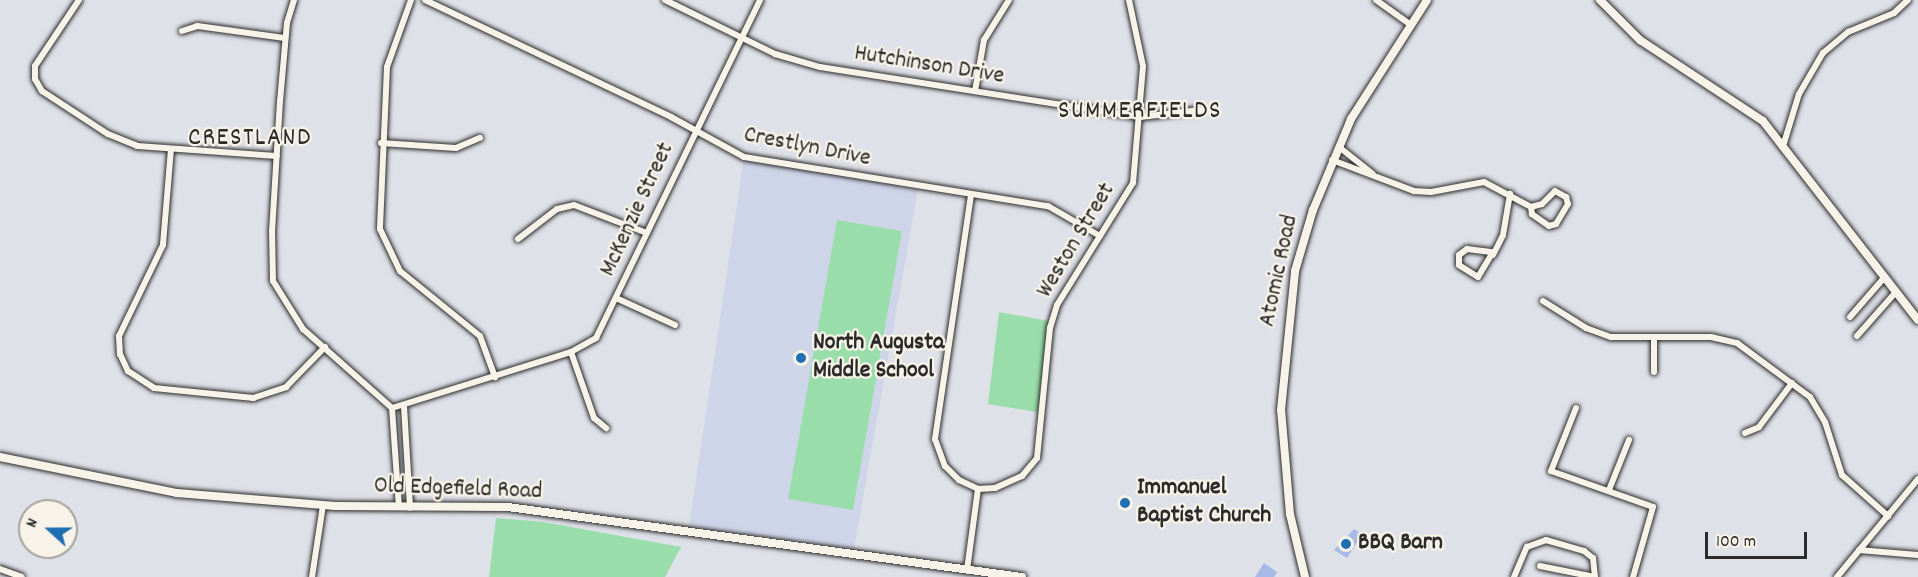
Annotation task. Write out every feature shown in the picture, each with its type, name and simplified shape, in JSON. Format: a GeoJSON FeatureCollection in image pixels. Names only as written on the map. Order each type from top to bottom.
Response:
{"type":"FeatureCollection","features":[{"type":"Feature","properties":{"kind":"street"},"geometry":{"type":"LineString","coordinates":[[80,0],[35,66],[36,83],[118,140],[147,148],[277,156]]}},
{"type":"Feature","properties":{"kind":"street"},"geometry":{"type":"LineString","coordinates":[[294,0],[285,38],[277,156],[273,280],[295,320],[392,408],[399,507]]}},
{"type":"Feature","properties":{"kind":"street"},"geometry":{"type":"LineString","coordinates":[[411,0],[389,54],[381,143],[378,219],[383,243],[406,277],[475,330],[495,376]]}},
{"type":"Feature","properties":{"kind":"street","name":"Crestlyn Drive"},"geometry":{"type":"LineString","coordinates":[[425,0],[696,130],[744,157],[1057,209],[1100,236]]}},
{"type":"Feature","properties":{"kind":"street","name":"Hutchinson Drive"},"geometry":{"type":"LineString","coordinates":[[665,0],[740,36],[805,63],[1140,117],[1201,110]]}},
{"type":"Feature","properties":{"kind":"street","name":"McKenzie Street"},"geometry":{"type":"LineString","coordinates":[[392,408],[571,352],[596,338],[740,36],[760,0]]}},
{"type":"Feature","properties":{"kind":"street"},"geometry":{"type":"LineString","coordinates":[[975,91],[984,40],[1009,0]]}},
{"type":"Feature","properties":{"kind":"street","name":"Weston Street"},"geometry":{"type":"LineString","coordinates":[[978,489],[1016,480],[1037,458],[1053,316],[1070,279],[1133,183],[1140,117],[1142,56],[1129,0]]}},
{"type":"Feature","properties":{"kind":"street"},"geometry":{"type":"LineString","coordinates":[[1376,0],[1411,25]]}},
{"type":"Feature","properties":{"kind":"street","name":"Atomic Road"},"geometry":{"type":"LineString","coordinates":[[1305,577],[1287,496],[1281,372],[1295,271],[1332,160],[1351,118],[1427,0]]}},
{"type":"Feature","properties":{"kind":"street"},"geometry":{"type":"LineString","coordinates":[[1600,0],[1635,36],[1740,102],[1784,143],[1883,279],[1918,320]]}},
{"type":"Feature","properties":{"kind":"street"},"geometry":{"type":"LineString","coordinates":[[1784,143],[1799,94],[1823,53],[1848,32],[1894,13],[1908,0]]}},
{"type":"Feature","properties":{"kind":"street"},"geometry":{"type":"LineString","coordinates":[[182,31],[197,26],[285,38]]}},
{"type":"Feature","properties":{"kind":"street"},"geometry":{"type":"LineString","coordinates":[[381,143],[456,148],[480,138]]}},
{"type":"Feature","properties":{"kind":"street"},"geometry":{"type":"LineString","coordinates":[[1339,147],[1376,175]]}},
{"type":"Feature","properties":{"kind":"street"},"geometry":{"type":"LineString","coordinates":[[171,149],[163,245],[119,336],[120,354],[128,371],[154,387],[253,398],[286,387],[325,347]]}},
{"type":"Feature","properties":{"kind":"street"},"geometry":{"type":"LineString","coordinates":[[1332,160],[1414,191],[1436,192],[1477,181],[1510,194],[1531,207],[1542,204],[1555,191],[1568,201],[1551,226],[1532,214],[1531,207]]}},
{"type":"Feature","properties":{"kind":"street"},"geometry":{"type":"LineString","coordinates":[[1493,255],[1470,248],[1460,253],[1458,262],[1476,278],[1493,255],[1503,235],[1510,194]]}},
{"type":"Feature","properties":{"kind":"street"},"geometry":{"type":"LineString","coordinates":[[963,572],[978,489],[948,470],[935,432],[972,195]]}},
{"type":"Feature","properties":{"kind":"street"},"geometry":{"type":"LineString","coordinates":[[518,239],[557,209],[574,205],[647,233]]}},
{"type":"Feature","properties":{"kind":"street"},"geometry":{"type":"LineString","coordinates":[[1851,317],[1883,279]]}},
{"type":"Feature","properties":{"kind":"street"},"geometry":{"type":"LineString","coordinates":[[1857,336],[1895,294]]}},
{"type":"Feature","properties":{"kind":"street"},"geometry":{"type":"LineString","coordinates":[[616,298],[675,325]]}},
{"type":"Feature","properties":{"kind":"street"},"geometry":{"type":"LineString","coordinates":[[1543,301],[1602,335],[1729,340],[1792,383],[1821,413],[1842,475],[1888,516]]}},
{"type":"Feature","properties":{"kind":"street"},"geometry":{"type":"LineString","coordinates":[[1654,338],[1654,372]]}},
{"type":"Feature","properties":{"kind":"street"},"geometry":{"type":"LineString","coordinates":[[571,352],[594,418],[606,428]]}},
{"type":"Feature","properties":{"kind":"street"},"geometry":{"type":"LineString","coordinates":[[1745,433],[1759,427],[1792,383]]}},
{"type":"Feature","properties":{"kind":"street"},"geometry":{"type":"LineString","coordinates":[[404,406],[410,507]]}},
{"type":"Feature","properties":{"kind":"street"},"geometry":{"type":"LineString","coordinates":[[1576,408],[1551,471],[1609,490],[1654,510],[1633,577]]}},
{"type":"Feature","properties":{"kind":"street"},"geometry":{"type":"LineString","coordinates":[[1609,490],[1629,440]]}},
{"type":"Feature","properties":{"kind":"street","name":"Old Edgefield Road"},"geometry":{"type":"LineString","coordinates":[[0,457],[177,493],[323,505],[511,507],[963,572],[1022,577]]}},
{"type":"Feature","properties":{"kind":"street"},"geometry":{"type":"LineString","coordinates":[[1837,577],[1918,479]]}},
{"type":"Feature","properties":{"kind":"street"},"geometry":{"type":"LineString","coordinates":[[312,577],[323,505]]}},
{"type":"Feature","properties":{"kind":"street"},"geometry":{"type":"LineString","coordinates":[[1514,577],[1527,546],[1546,540],[1584,551],[1593,558],[1595,577],[1540,566]]}},
{"type":"Feature","properties":{"kind":"street"},"geometry":{"type":"LineString","coordinates":[[1859,550],[1918,555]]}},
{"type":"Feature","properties":{"kind":"street"},"geometry":{"type":"LineString","coordinates":[[0,569],[22,577]]}},
{"type":"Feature","properties":{"kind":"shaded area","name":"North Augusta Middle School"},"geometry":{"type":"Polygon","coordinates":[[[744,157],[918,190],[854,548],[689,527],[744,157]]]}},
{"type":"Feature","properties":{"kind":"green space"},"geometry":{"type":"Polygon","coordinates":[[[837,220],[902,231],[853,510],[788,499],[837,220]]]}},
{"type":"Feature","properties":{"kind":"green space"},"geometry":{"type":"Polygon","coordinates":[[[999,312],[1049,321],[1043,413],[988,404],[999,312]]]}},
{"type":"Feature","properties":{"kind":"green space"},"geometry":{"type":"Polygon","coordinates":[[[496,518],[543,522],[681,547],[665,577],[489,577],[496,518]]]}},
{"type":"Feature","properties":{"kind":"building","name":"BBQ Barn"},"geometry":{"type":"Polygon","coordinates":[[[1354,529],[1362,534],[1347,558],[1334,550],[1354,529]]]}},
{"type":"Feature","properties":{"kind":"building"},"geometry":{"type":"Polygon","coordinates":[[[1264,563],[1277,572],[1274,577],[1255,577],[1264,563]]]}},
{"type":"Feature","properties":{"kind":"place","name":"North Augusta Middle School"},"geometry":{"type":"Point","coordinates":[801,358]}},
{"type":"Feature","properties":{"kind":"place","name":"Immanuel Baptist Church"},"geometry":{"type":"Point","coordinates":[1125,503]}},
{"type":"Feature","properties":{"kind":"place","name":"BBQ Barn"},"geometry":{"type":"Point","coordinates":[1346,544]}},
{"type":"Feature","properties":{"kind":"district","name":"SUMMERFIELDS"},"geometry":{"type":"Point","coordinates":[1140,112]}},
{"type":"Feature","properties":{"kind":"district","name":"CRESTLAND"},"geometry":{"type":"Point","coordinates":[250,139]}}]}
